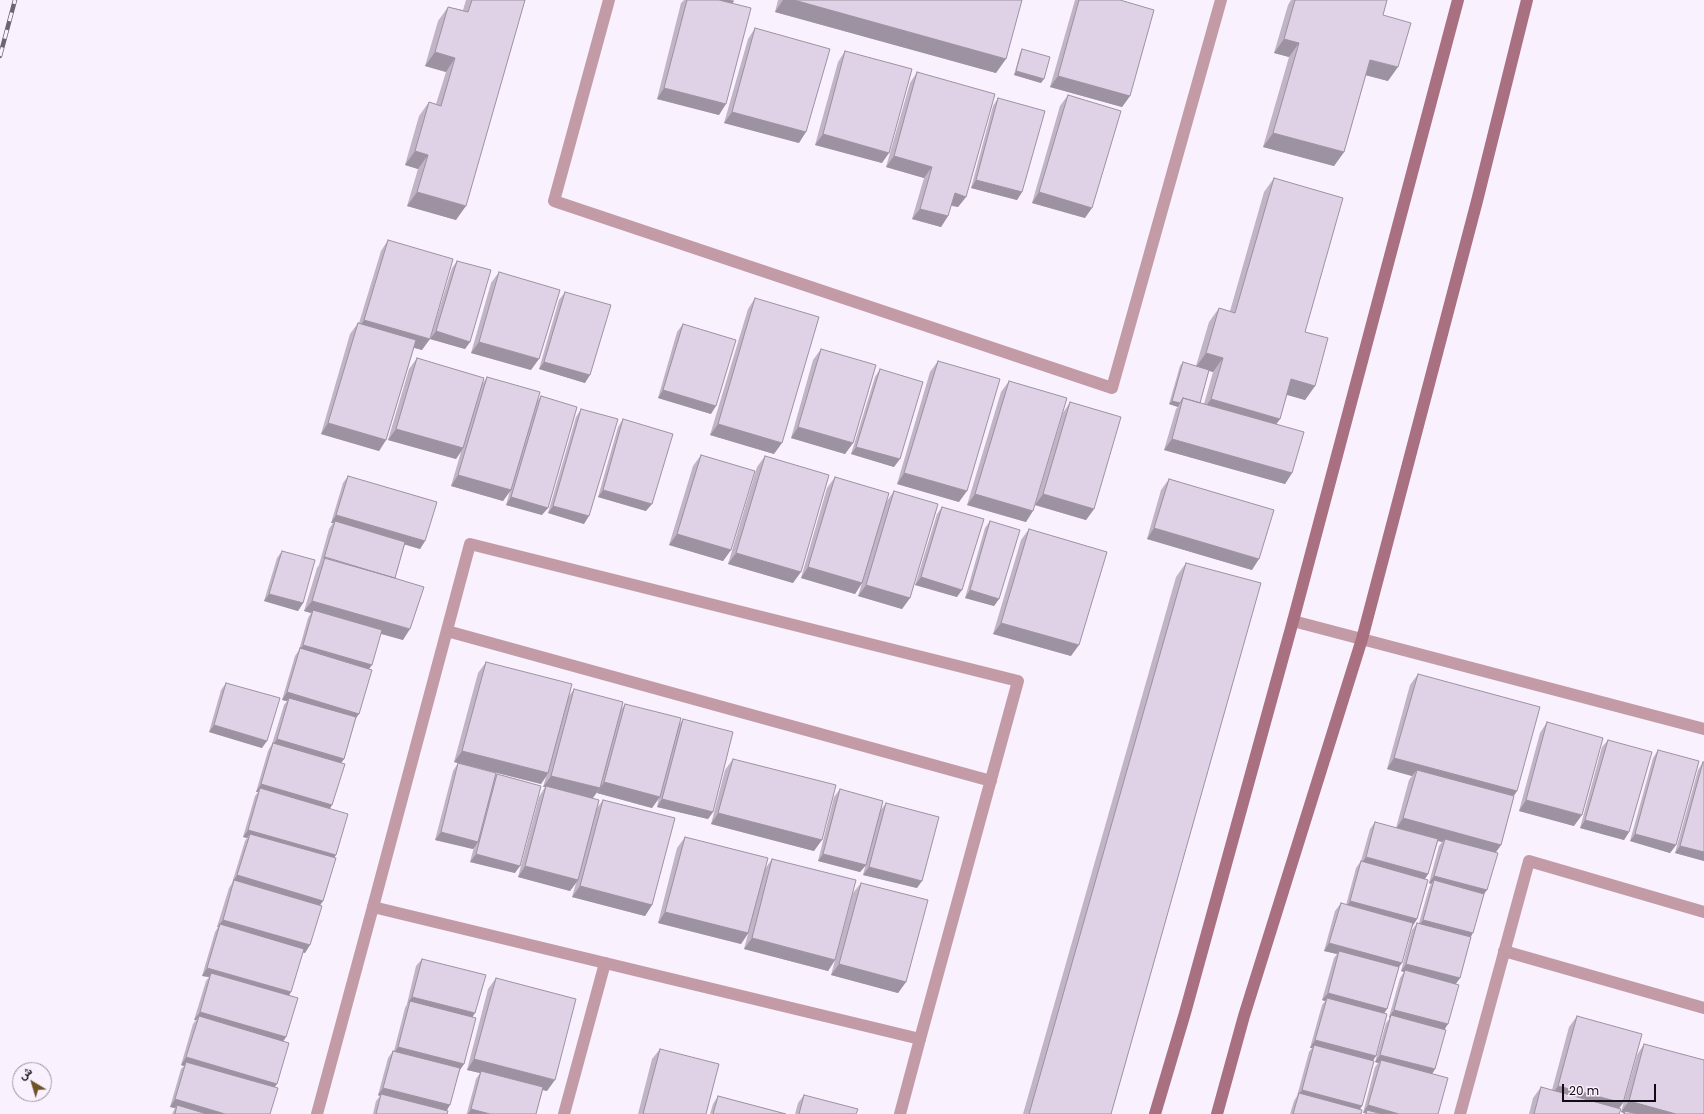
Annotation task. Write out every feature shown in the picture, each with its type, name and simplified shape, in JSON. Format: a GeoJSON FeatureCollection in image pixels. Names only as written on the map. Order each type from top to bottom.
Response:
{"type":"FeatureCollection","features":[{"type":"Feature","properties":{"kind":"street"},"geometry":{"type":"LineString","coordinates":[[609,0],[554,201],[1112,388],[1221,0]]}},
{"type":"Feature","properties":{"kind":"street"},"geometry":{"type":"LineString","coordinates":[[1155,1114],[1187,1005],[1293,621],[1458,0]]}},
{"type":"Feature","properties":{"kind":"street"},"geometry":{"type":"LineString","coordinates":[[1218,1114],[1244,1016],[1362,639],[1477,201],[1527,0]]}},
{"type":"Feature","properties":{"kind":"street"},"geometry":{"type":"LineString","coordinates":[[317,1114],[470,544],[1018,681],[900,1114]]}},
{"type":"Feature","properties":{"kind":"street"},"geometry":{"type":"LineString","coordinates":[[1293,621],[1704,729]]}},
{"type":"Feature","properties":{"kind":"street"},"geometry":{"type":"LineString","coordinates":[[447,631],[991,781]]}},
{"type":"Feature","properties":{"kind":"street"},"geometry":{"type":"LineString","coordinates":[[1460,1114],[1529,861],[1704,912]]}},
{"type":"Feature","properties":{"kind":"street"},"geometry":{"type":"LineString","coordinates":[[373,907],[920,1040]]}},
{"type":"Feature","properties":{"kind":"street"},"geometry":{"type":"LineString","coordinates":[[1504,951],[1704,1008]]}},
{"type":"Feature","properties":{"kind":"street"},"geometry":{"type":"LineString","coordinates":[[564,1114],[605,963]]}},
{"type":"Feature","properties":{"kind":"building"},"geometry":{"type":"Polygon","coordinates":[[[472,0],[525,0],[466,206],[417,192],[428,155],[415,151],[429,102],[441,106],[455,58],[435,52],[448,7],[468,12],[472,0]]]}},
{"type":"Feature","properties":{"kind":"building"},"geometry":{"type":"Polygon","coordinates":[[[687,0],[719,0],[751,8],[726,104],[664,88],[687,0]]]}},
{"type":"Feature","properties":{"kind":"building"},"geometry":{"type":"Polygon","coordinates":[[[794,0],[1022,0],[1006,59],[794,0]]]}},
{"type":"Feature","properties":{"kind":"building"},"geometry":{"type":"Polygon","coordinates":[[[1079,0],[1120,0],[1154,10],[1130,96],[1058,76],[1079,0]]]}},
{"type":"Feature","properties":{"kind":"building"},"geometry":{"type":"Polygon","coordinates":[[[1295,0],[1387,0],[1383,15],[1411,23],[1398,67],[1370,60],[1344,152],[1273,133],[1299,43],[1284,39],[1295,0]]]}},
{"type":"Feature","properties":{"kind":"building"},"geometry":{"type":"Polygon","coordinates":[[[755,28],[830,49],[806,132],[732,112],[755,28]]]}},
{"type":"Feature","properties":{"kind":"building"},"geometry":{"type":"Polygon","coordinates":[[[1022,49],[1050,57],[1044,79],[1016,71],[1022,49]]]}},
{"type":"Feature","properties":{"kind":"building"},"geometry":{"type":"Polygon","coordinates":[[[845,51],[912,69],[889,153],[823,134],[845,51]]]}},
{"type":"Feature","properties":{"kind":"building"},"geometry":{"type":"Polygon","coordinates":[[[917,72],[995,94],[966,197],[955,193],[948,216],[920,209],[932,167],[894,156],[917,72]]]}},
{"type":"Feature","properties":{"kind":"building"},"geometry":{"type":"Polygon","coordinates":[[[1068,95],[1121,111],[1092,208],[1039,192],[1068,95]]]}},
{"type":"Feature","properties":{"kind":"building"},"geometry":{"type":"Polygon","coordinates":[[[998,98],[1045,111],[1022,192],[976,180],[998,98]]]}},
{"type":"Feature","properties":{"kind":"building"},"geometry":{"type":"Polygon","coordinates":[[[1274,178],[1343,198],[1305,332],[1328,338],[1315,386],[1291,379],[1280,419],[1211,399],[1223,358],[1206,353],[1219,308],[1235,313],[1274,178]]]}},
{"type":"Feature","properties":{"kind":"building"},"geometry":{"type":"Polygon","coordinates":[[[388,240],[453,259],[430,339],[364,320],[388,240]]]}},
{"type":"Feature","properties":{"kind":"building"},"geometry":{"type":"Polygon","coordinates":[[[457,261],[491,270],[470,342],[436,331],[457,261]]]}},
{"type":"Feature","properties":{"kind":"building"},"geometry":{"type":"Polygon","coordinates":[[[499,272],[560,290],[539,359],[479,342],[499,272]]]}},
{"type":"Feature","properties":{"kind":"building"},"geometry":{"type":"Polygon","coordinates":[[[565,292],[611,305],[590,375],[544,362],[565,292]]]}},
{"type":"Feature","properties":{"kind":"building"},"geometry":{"type":"Polygon","coordinates":[[[755,298],[819,317],[782,443],[718,424],[755,298]]]}},
{"type":"Feature","properties":{"kind":"building"},"geometry":{"type":"Polygon","coordinates":[[[358,323],[416,340],[386,440],[328,423],[358,323]]]}},
{"type":"Feature","properties":{"kind":"building"},"geometry":{"type":"Polygon","coordinates":[[[683,324],[736,340],[716,406],[663,390],[683,324]]]}},
{"type":"Feature","properties":{"kind":"building"},"geometry":{"type":"Polygon","coordinates":[[[821,349],[876,365],[853,443],[798,427],[821,349]]]}},
{"type":"Feature","properties":{"kind":"building"},"geometry":{"type":"Polygon","coordinates":[[[417,358],[484,378],[463,448],[396,429],[417,358]]]}},
{"type":"Feature","properties":{"kind":"building"},"geometry":{"type":"Polygon","coordinates":[[[938,361],[1000,379],[967,491],[904,473],[938,361]]]}},
{"type":"Feature","properties":{"kind":"building"},"geometry":{"type":"Polygon","coordinates":[[[1183,362],[1209,370],[1200,403],[1183,398],[1180,403],[1172,401],[1183,362]]]}},
{"type":"Feature","properties":{"kind":"building"},"geometry":{"type":"Polygon","coordinates":[[[880,369],[923,382],[900,459],[856,447],[880,369]]]}},
{"type":"Feature","properties":{"kind":"building"},"geometry":{"type":"Polygon","coordinates":[[[487,377],[540,392],[511,490],[458,475],[487,377]]]}},
{"type":"Feature","properties":{"kind":"building"},"geometry":{"type":"Polygon","coordinates":[[[1009,381],[1067,398],[1033,511],[975,494],[1009,381]]]}},
{"type":"Feature","properties":{"kind":"building"},"geometry":{"type":"Polygon","coordinates":[[[541,396],[577,407],[548,508],[511,497],[541,396]]]}},
{"type":"Feature","properties":{"kind":"building"},"geometry":{"type":"Polygon","coordinates":[[[1183,398],[1304,432],[1292,473],[1172,439],[1183,398]]]}},
{"type":"Feature","properties":{"kind":"building"},"geometry":{"type":"Polygon","coordinates":[[[1070,402],[1121,417],[1094,509],[1043,494],[1070,402]]]}},
{"type":"Feature","properties":{"kind":"building"},"geometry":{"type":"Polygon","coordinates":[[[581,409],[618,419],[589,516],[553,506],[581,409]]]}},
{"type":"Feature","properties":{"kind":"building"},"geometry":{"type":"Polygon","coordinates":[[[623,419],[673,434],[652,504],[603,490],[623,419]]]}},
{"type":"Feature","properties":{"kind":"building"},"geometry":{"type":"Polygon","coordinates":[[[701,455],[755,471],[731,550],[677,534],[701,455]]]}},
{"type":"Feature","properties":{"kind":"building"},"geometry":{"type":"Polygon","coordinates":[[[765,456],[829,475],[801,572],[736,553],[765,456]]]}},
{"type":"Feature","properties":{"kind":"building"},"geometry":{"type":"Polygon","coordinates":[[[348,476],[437,502],[425,541],[336,515],[348,476]]]}},
{"type":"Feature","properties":{"kind":"building"},"geometry":{"type":"Polygon","coordinates":[[[835,477],[889,493],[862,583],[808,567],[835,477]]]}},
{"type":"Feature","properties":{"kind":"building"},"geometry":{"type":"Polygon","coordinates":[[[1169,479],[1274,510],[1259,559],[1154,528],[1169,479]]]}},
{"type":"Feature","properties":{"kind":"building"},"geometry":{"type":"Polygon","coordinates":[[[894,491],[938,504],[910,598],[866,585],[894,491]]]}},
{"type":"Feature","properties":{"kind":"building"},"geometry":{"type":"Polygon","coordinates":[[[942,507],[984,519],[962,590],[921,577],[942,507]]]}},
{"type":"Feature","properties":{"kind":"building"},"geometry":{"type":"Polygon","coordinates":[[[335,521],[405,542],[395,578],[324,558],[335,521]]]}},
{"type":"Feature","properties":{"kind":"building"},"geometry":{"type":"Polygon","coordinates":[[[990,521],[1020,530],[999,599],[970,590],[990,521]]]}},
{"type":"Feature","properties":{"kind":"building"},"geometry":{"type":"Polygon","coordinates":[[[1029,529],[1107,552],[1079,645],[1001,623],[1029,529]]]}},
{"type":"Feature","properties":{"kind":"building"},"geometry":{"type":"Polygon","coordinates":[[[282,551],[315,560],[303,603],[269,594],[282,551]]]}},
{"type":"Feature","properties":{"kind":"building"},"geometry":{"type":"Polygon","coordinates":[[[325,557],[424,587],[410,629],[312,601],[325,557]]]}},
{"type":"Feature","properties":{"kind":"building"},"geometry":{"type":"Polygon","coordinates":[[[1186,563],[1261,583],[1111,1114],[1029,1114],[1186,563]]]}},
{"type":"Feature","properties":{"kind":"building"},"geometry":{"type":"Polygon","coordinates":[[[313,610],[382,630],[372,665],[303,645],[313,610]]]}},
{"type":"Feature","properties":{"kind":"building"},"geometry":{"type":"Polygon","coordinates":[[[300,648],[372,670],[359,714],[287,692],[300,648]]]}},
{"type":"Feature","properties":{"kind":"building"},"geometry":{"type":"Polygon","coordinates":[[[486,662],[572,684],[548,773],[462,751],[486,662]]]}},
{"type":"Feature","properties":{"kind":"building"},"geometry":{"type":"Polygon","coordinates":[[[1418,674],[1540,707],[1517,791],[1394,758],[1418,674]]]}},
{"type":"Feature","properties":{"kind":"building"},"geometry":{"type":"Polygon","coordinates":[[[226,683],[280,698],[267,741],[214,725],[226,683]]]}},
{"type":"Feature","properties":{"kind":"building"},"geometry":{"type":"Polygon","coordinates":[[[574,689],[623,702],[600,788],[551,776],[574,689]]]}},
{"type":"Feature","properties":{"kind":"building"},"geometry":{"type":"Polygon","coordinates":[[[289,698],[356,717],[344,759],[277,739],[289,698]]]}},
{"type":"Feature","properties":{"kind":"building"},"geometry":{"type":"Polygon","coordinates":[[[625,704],[681,718],[660,797],[604,782],[625,704]]]}},
{"type":"Feature","properties":{"kind":"building"},"geometry":{"type":"Polygon","coordinates":[[[683,719],[733,732],[713,812],[662,799],[683,719]]]}},
{"type":"Feature","properties":{"kind":"building"},"geometry":{"type":"Polygon","coordinates":[[[1547,722],[1603,738],[1582,815],[1526,800],[1547,722]]]}},
{"type":"Feature","properties":{"kind":"building"},"geometry":{"type":"Polygon","coordinates":[[[1608,740],[1652,752],[1629,832],[1585,820],[1608,740]]]}},
{"type":"Feature","properties":{"kind":"building"},"geometry":{"type":"Polygon","coordinates":[[[273,743],[345,764],[332,805],[261,784],[273,743]]]}},
{"type":"Feature","properties":{"kind":"building"},"geometry":{"type":"Polygon","coordinates":[[[1658,750],[1699,761],[1676,845],[1635,834],[1658,750]]]}},
{"type":"Feature","properties":{"kind":"building"},"geometry":{"type":"Polygon","coordinates":[[[733,759],[836,785],[822,840],[718,813],[733,759]]]}},
{"type":"Feature","properties":{"kind":"building"},"geometry":{"type":"Polygon","coordinates":[[[1704,762],[1704,852],[1680,846],[1704,762]]]}},
{"type":"Feature","properties":{"kind":"building"},"geometry":{"type":"Polygon","coordinates":[[[458,763],[496,773],[478,842],[441,832],[458,763]]]}},
{"type":"Feature","properties":{"kind":"building"},"geometry":{"type":"Polygon","coordinates":[[[1417,770],[1514,796],[1501,845],[1403,818],[1417,770]]]}},
{"type":"Feature","properties":{"kind":"building"},"geometry":{"type":"Polygon","coordinates":[[[497,774],[541,786],[520,866],[476,854],[497,774]]]}},
{"type":"Feature","properties":{"kind":"building"},"geometry":{"type":"Polygon","coordinates":[[[546,786],[599,800],[578,880],[525,866],[546,786]]]}},
{"type":"Feature","properties":{"kind":"building"},"geometry":{"type":"Polygon","coordinates":[[[260,788],[348,814],[336,855],[248,830],[260,788]]]}},
{"type":"Feature","properties":{"kind":"building"},"geometry":{"type":"Polygon","coordinates":[[[840,789],[883,801],[866,865],[823,854],[840,789]]]}},
{"type":"Feature","properties":{"kind":"building"},"geometry":{"type":"Polygon","coordinates":[[[603,800],[675,818],[652,905],[580,886],[603,800]]]}},
{"type":"Feature","properties":{"kind":"building"},"geometry":{"type":"Polygon","coordinates":[[[886,803],[939,817],[922,881],[869,867],[886,803]]]}},
{"type":"Feature","properties":{"kind":"building"},"geometry":{"type":"Polygon","coordinates":[[[1375,822],[1438,839],[1428,874],[1366,857],[1375,822]]]}},
{"type":"Feature","properties":{"kind":"building"},"geometry":{"type":"Polygon","coordinates":[[[250,834],[336,858],[323,901],[237,875],[250,834]]]}},
{"type":"Feature","properties":{"kind":"building"},"geometry":{"type":"Polygon","coordinates":[[[685,837],[768,858],[748,933],[665,912],[685,837]]]}},
{"type":"Feature","properties":{"kind":"building"},"geometry":{"type":"Polygon","coordinates":[[[1445,839],[1498,853],[1487,890],[1434,876],[1445,839]]]}},
{"type":"Feature","properties":{"kind":"building"},"geometry":{"type":"Polygon","coordinates":[[[772,859],[856,880],[835,960],[752,938],[772,859]]]}},
{"type":"Feature","properties":{"kind":"building"},"geometry":{"type":"Polygon","coordinates":[[[1361,861],[1428,880],[1417,919],[1350,901],[1361,861]]]}},
{"type":"Feature","properties":{"kind":"building"},"geometry":{"type":"Polygon","coordinates":[[[234,880],[322,906],[310,945],[223,920],[234,880]]]}},
{"type":"Feature","properties":{"kind":"building"},"geometry":{"type":"Polygon","coordinates":[[[1434,880],[1484,894],[1473,933],[1423,920],[1434,880]]]}},
{"type":"Feature","properties":{"kind":"building"},"geometry":{"type":"Polygon","coordinates":[[[861,883],[928,900],[906,982],[839,964],[861,883]]]}},
{"type":"Feature","properties":{"kind":"building"},"geometry":{"type":"Polygon","coordinates":[[[1341,903],[1413,923],[1402,963],[1329,943],[1341,903]]]}},
{"type":"Feature","properties":{"kind":"building"},"geometry":{"type":"Polygon","coordinates":[[[1417,923],[1471,937],[1460,978],[1406,964],[1417,923]]]}},
{"type":"Feature","properties":{"kind":"building"},"geometry":{"type":"Polygon","coordinates":[[[220,924],[304,949],[291,992],[207,968],[220,924]]]}},
{"type":"Feature","properties":{"kind":"building"},"geometry":{"type":"Polygon","coordinates":[[[1339,951],[1399,967],[1387,1009],[1328,993],[1339,951]]]}},
{"type":"Feature","properties":{"kind":"building"},"geometry":{"type":"Polygon","coordinates":[[[422,959],[486,975],[475,1013],[412,997],[422,959]]]}},
{"type":"Feature","properties":{"kind":"building"},"geometry":{"type":"Polygon","coordinates":[[[1405,970],[1459,985],[1448,1024],[1394,1010],[1405,970]]]}},
{"type":"Feature","properties":{"kind":"building"},"geometry":{"type":"Polygon","coordinates":[[[211,973],[298,998],[286,1037],[200,1012],[211,973]]]}},
{"type":"Feature","properties":{"kind":"building"},"geometry":{"type":"Polygon","coordinates":[[[496,978],[576,999],[555,1080],[474,1059],[496,978]]]}},
{"type":"Feature","properties":{"kind":"building"},"geometry":{"type":"Polygon","coordinates":[[[1327,998],[1387,1014],[1376,1056],[1315,1040],[1327,998]]]}},
{"type":"Feature","properties":{"kind":"building"},"geometry":{"type":"Polygon","coordinates":[[[410,1001],[476,1018],[464,1064],[398,1047],[410,1001]]]}},
{"type":"Feature","properties":{"kind":"building"},"geometry":{"type":"Polygon","coordinates":[[[1391,1015],[1446,1030],[1435,1069],[1380,1055],[1391,1015]]]}},
{"type":"Feature","properties":{"kind":"building"},"geometry":{"type":"Polygon","coordinates":[[[199,1016],[289,1043],[277,1084],[186,1057],[199,1016]]]}},
{"type":"Feature","properties":{"kind":"building"},"geometry":{"type":"Polygon","coordinates":[[[1577,1016],[1642,1034],[1623,1103],[1558,1086],[1577,1016]]]}},
{"type":"Feature","properties":{"kind":"building"},"geometry":{"type":"Polygon","coordinates":[[[1644,1044],[1704,1060],[1704,1114],[1676,1114],[1629,1101],[1644,1044]]]}},
{"type":"Feature","properties":{"kind":"building"},"geometry":{"type":"Polygon","coordinates":[[[1314,1045],[1374,1061],[1362,1106],[1302,1090],[1314,1045]]]}},
{"type":"Feature","properties":{"kind":"building"},"geometry":{"type":"Polygon","coordinates":[[[660,1049],[719,1064],[706,1114],[643,1114],[660,1049]]]}},
{"type":"Feature","properties":{"kind":"building"},"geometry":{"type":"Polygon","coordinates":[[[393,1051],[460,1068],[450,1105],[383,1088],[393,1051]]]}},
{"type":"Feature","properties":{"kind":"building"},"geometry":{"type":"Polygon","coordinates":[[[1381,1060],[1448,1078],[1438,1114],[1399,1114],[1368,1105],[1381,1060]]]}},
{"type":"Feature","properties":{"kind":"building"},"geometry":{"type":"Polygon","coordinates":[[[186,1062],[278,1088],[270,1114],[225,1114],[175,1099],[186,1062]]]}},
{"type":"Feature","properties":{"kind":"building"},"geometry":{"type":"Polygon","coordinates":[[[481,1071],[543,1087],[536,1114],[490,1114],[471,1109],[481,1071]]]}},
{"type":"Feature","properties":{"kind":"building"},"geometry":{"type":"Polygon","coordinates":[[[1541,1087],[1621,1109],[1619,1114],[1534,1114],[1541,1087]]]}},
{"type":"Feature","properties":{"kind":"building"},"geometry":{"type":"Polygon","coordinates":[[[1299,1093],[1362,1110],[1361,1114],[1293,1114],[1299,1093]]]}},
{"type":"Feature","properties":{"kind":"building"},"geometry":{"type":"Polygon","coordinates":[[[381,1094],[448,1111],[447,1114],[376,1114],[381,1094]]]}},
{"type":"Feature","properties":{"kind":"building"},"geometry":{"type":"Polygon","coordinates":[[[804,1095],[858,1109],[856,1114],[799,1114],[804,1095]]]}},
{"type":"Feature","properties":{"kind":"building"},"geometry":{"type":"Polygon","coordinates":[[[718,1096],[786,1114],[713,1114],[718,1096]]]}},
{"type":"Feature","properties":{"kind":"building"},"geometry":{"type":"Polygon","coordinates":[[[177,1105],[207,1114],[175,1114],[177,1105]]]}},
{"type":"Feature","properties":{"kind":"building"},"geometry":{"type":"Polygon","coordinates":[[[1367,1110],[1382,1114],[1366,1114],[1367,1110]]]}},
{"type":"Feature","properties":{"kind":"building"},"geometry":{"type":"Polygon","coordinates":[[[1625,1111],[1638,1114],[1624,1114],[1625,1111]]]}},
{"type":"Feature","properties":{"kind":"railway"},"geometry":{"type":"LineString","coordinates":[[0,56],[15,0]]}}]}
